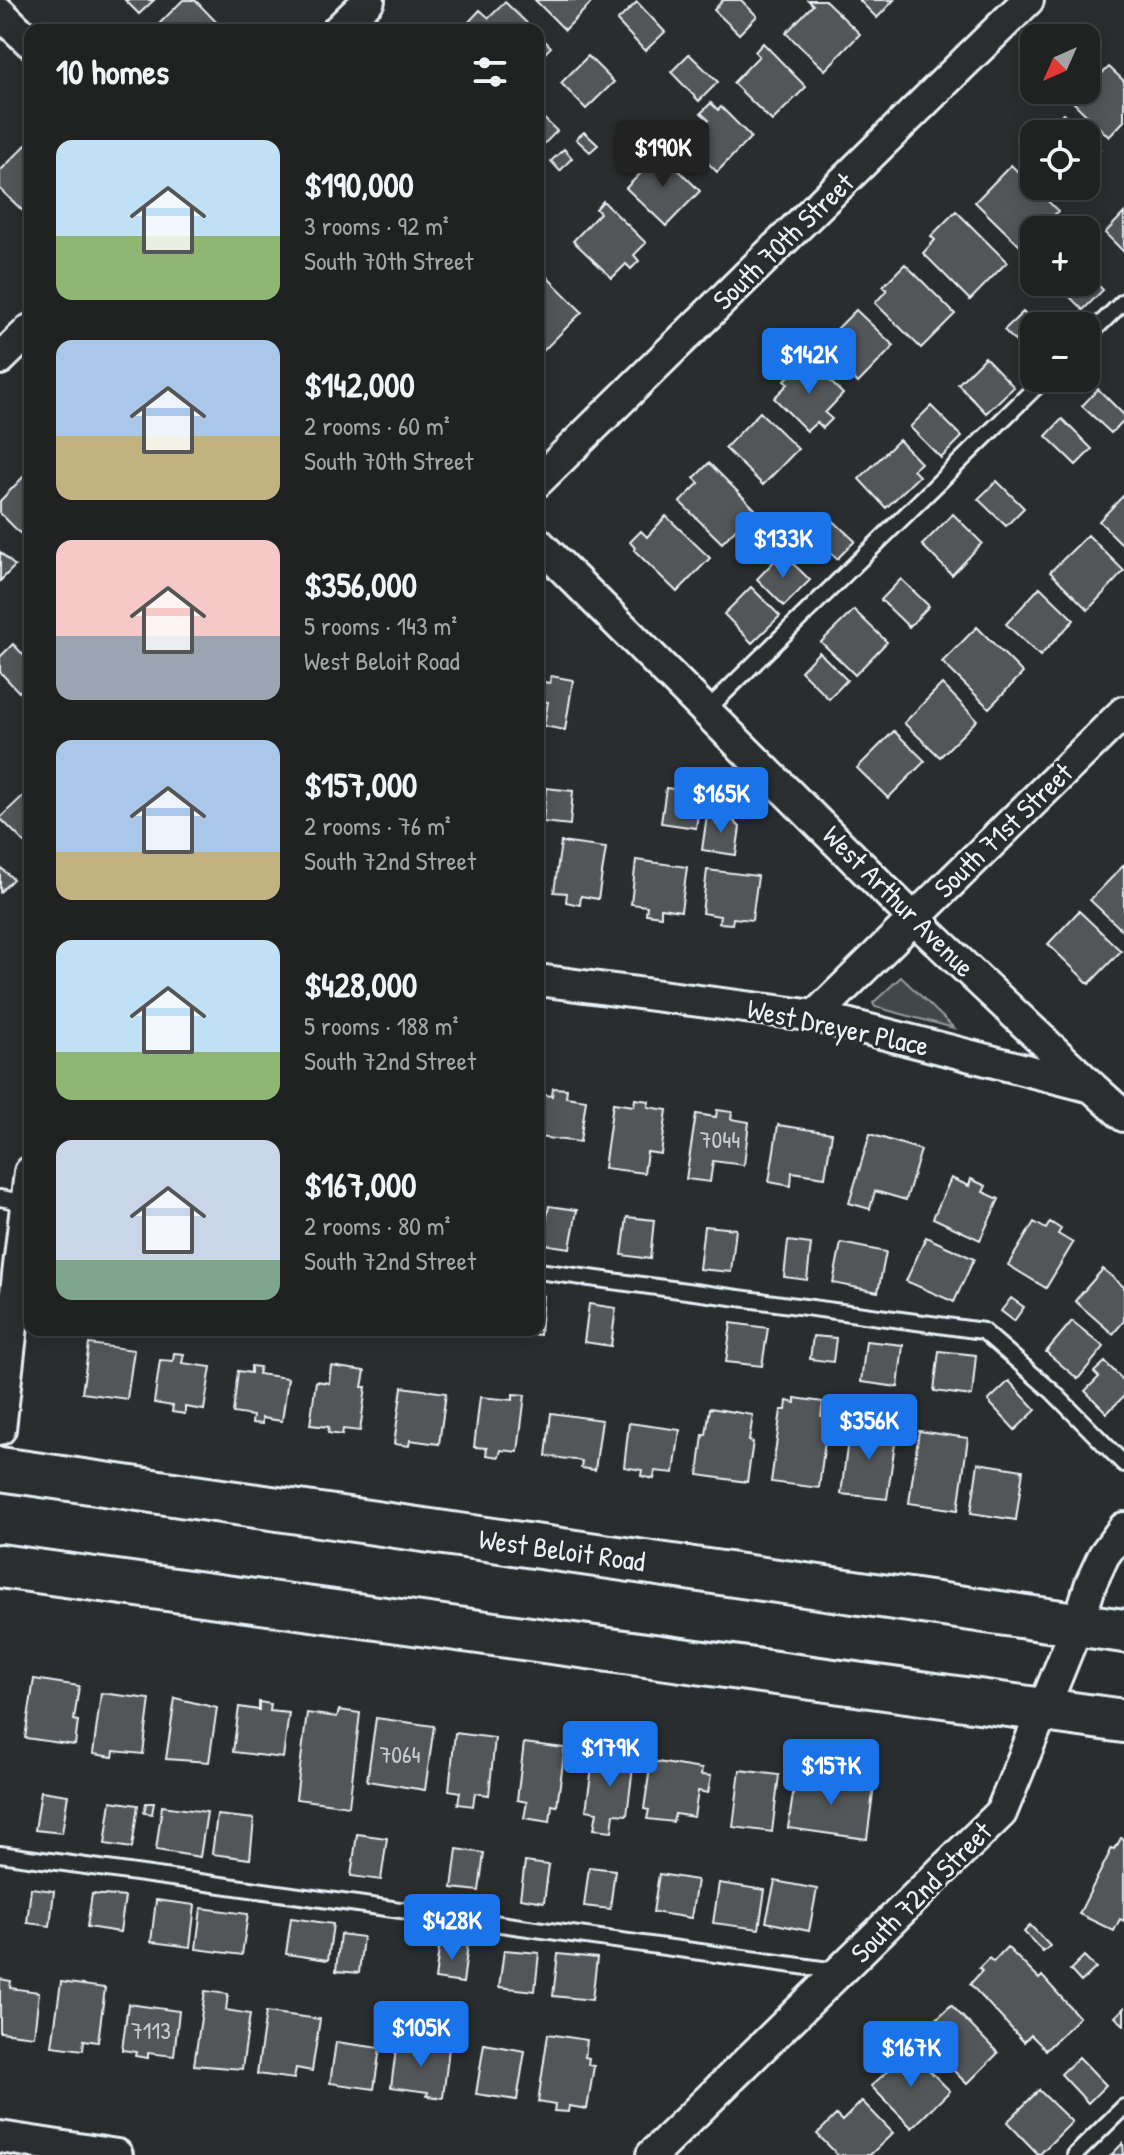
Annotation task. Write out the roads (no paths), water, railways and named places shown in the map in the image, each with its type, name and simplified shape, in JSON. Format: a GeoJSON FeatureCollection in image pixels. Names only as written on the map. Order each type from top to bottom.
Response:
{"type":"FeatureCollection","features":[{"type":"Feature","properties":{"kind":"main road","name":"West Beloit Road"},"geometry":{"type":"LineString","coordinates":[[0,1469],[1124,1631]]}},
{"type":"Feature","properties":{"kind":"main road"},"geometry":{"type":"LineString","coordinates":[[0,1566],[1124,1721]]}},
{"type":"Feature","properties":{"kind":"street"},"geometry":{"type":"LineString","coordinates":[[344,24],[369,0]]}},
{"type":"Feature","properties":{"kind":"street","name":"South 70th Street"},"geometry":{"type":"LineString","coordinates":[[544,475],[1028,0]]}},
{"type":"Feature","properties":{"kind":"street"},"geometry":{"type":"LineString","coordinates":[[0,13],[24,36]]}},
{"type":"Feature","properties":{"kind":"street"},"geometry":{"type":"LineString","coordinates":[[0,359],[24,336]]}},
{"type":"Feature","properties":{"kind":"street","name":"West Arthur Avenue"},"geometry":{"type":"LineString","coordinates":[[544,549],[913,918],[1092,1087]]}},
{"type":"Feature","properties":{"kind":"street","name":"South 71st Street"},"geometry":{"type":"LineString","coordinates":[[815,1016],[1124,712]]}},
{"type":"Feature","properties":{"kind":"street","name":"West Dreyer Place"},"geometry":{"type":"LineString","coordinates":[[544,981],[815,1016],[1092,1087],[1124,1116]]}},
{"type":"Feature","properties":{"kind":"street"},"geometry":{"type":"LineString","coordinates":[[0,1429],[19,1201]]}},
{"type":"Feature","properties":{"kind":"street","name":"South 72nd Street"},"geometry":{"type":"LineString","coordinates":[[652,2155],[1001,1813],[1098,1569],[1124,1528]]}},
{"type":"Feature","properties":{"kind":"street"},"geometry":{"type":"LineString","coordinates":[[0,2137],[117,2155]]}},
{"type":"Feature","properties":{"kind":"lane"},"geometry":{"type":"LineString","coordinates":[[1100,324],[1124,301]]}},
{"type":"Feature","properties":{"kind":"lane"},"geometry":{"type":"LineString","coordinates":[[707,710],[1031,392]]}},
{"type":"Feature","properties":{"kind":"lane"},"geometry":{"type":"LineString","coordinates":[[544,1272],[983,1331],[1053,1392],[1124,1464]]}},
{"type":"Feature","properties":{"kind":"lane"},"geometry":{"type":"LineString","coordinates":[[0,1854],[840,1972]]}},
{"type":"Feature","properties":{"kind":"lane"},"geometry":{"type":"LineString","coordinates":[[1075,2155],[1124,2107]]}}]}
